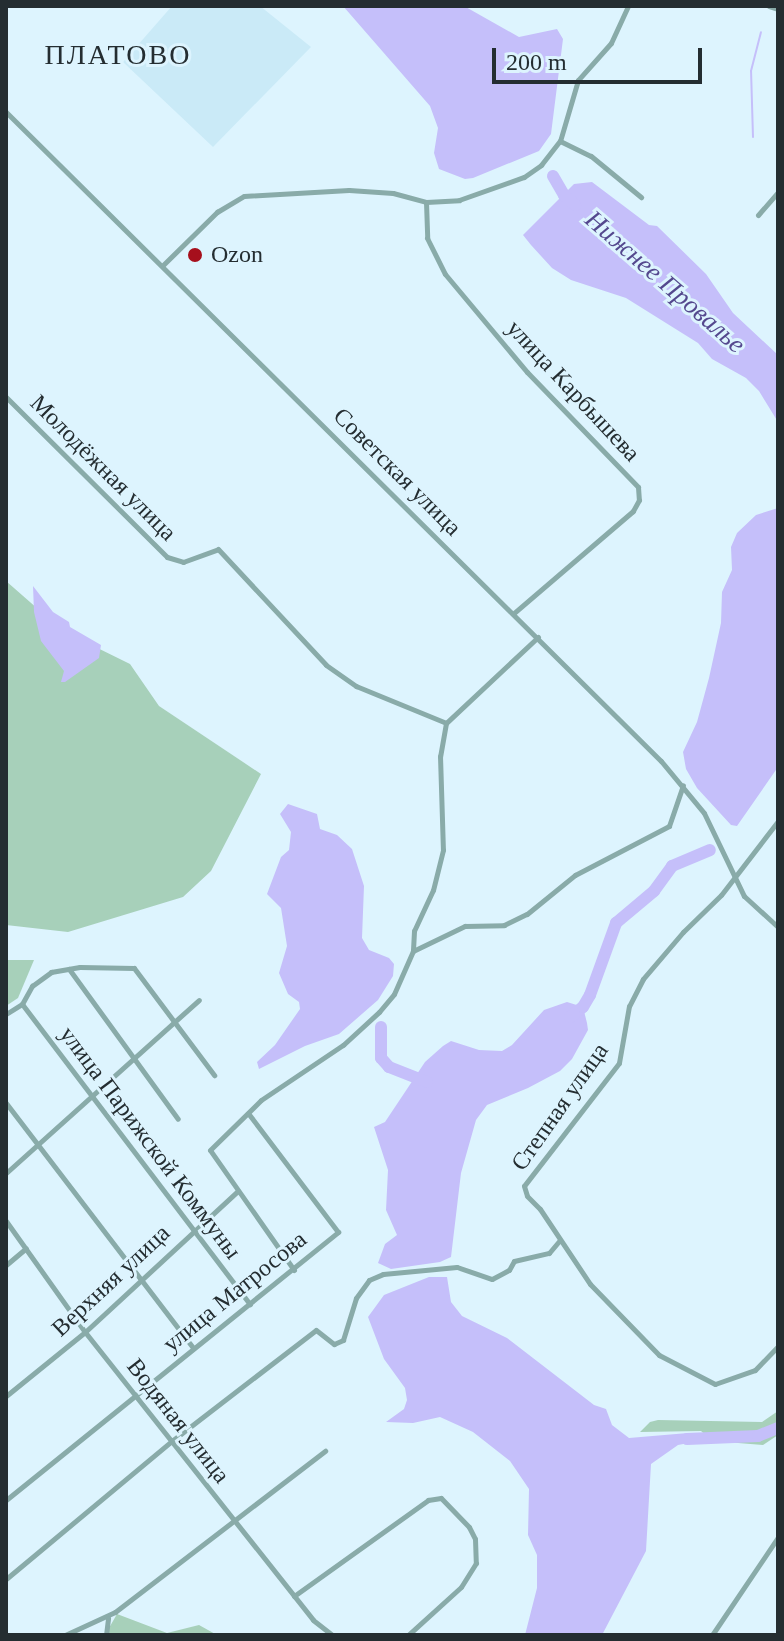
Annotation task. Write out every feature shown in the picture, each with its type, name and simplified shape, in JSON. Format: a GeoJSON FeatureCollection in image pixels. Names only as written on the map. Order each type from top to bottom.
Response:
{"type":"FeatureCollection","features":[{"type":"Feature","properties":{"kind":"street"},"geometry":{"type":"LineString","coordinates":[[163,265],[217,212],[244,196],[376,190],[426,202],[459,200],[508,185],[541,165],[560,141],[578,80],[611,43],[628,6]]}},
{"type":"Feature","properties":{"kind":"street"},"geometry":{"type":"LineString","coordinates":[[769,6],[778,9]]}},
{"type":"Feature","properties":{"kind":"street","name":"Советская улица"},"geometry":{"type":"LineString","coordinates":[[6,112],[514,613],[683,785],[716,833],[735,878]]}},
{"type":"Feature","properties":{"kind":"street"},"geometry":{"type":"LineString","coordinates":[[560,141],[591,156],[641,197]]}},
{"type":"Feature","properties":{"kind":"street"},"geometry":{"type":"LineString","coordinates":[[758,215],[778,192]]}},
{"type":"Feature","properties":{"kind":"street","name":"улица Карбышева"},"geometry":{"type":"LineString","coordinates":[[426,202],[427,238],[445,274],[527,372],[638,487],[639,500],[633,511],[514,613]]}},
{"type":"Feature","properties":{"kind":"street","name":"Молодёжная улица"},"geometry":{"type":"LineString","coordinates":[[6,397],[167,557],[183,562],[218,549],[326,665],[356,686],[446,723]]}},
{"type":"Feature","properties":{"kind":"street"},"geometry":{"type":"LineString","coordinates":[[294,1270],[210,1150],[248,1113],[293,1077],[343,1045],[394,994],[413,951],[414,931],[433,890],[443,850],[440,756],[446,723],[538,637]]}},
{"type":"Feature","properties":{"kind":"street"},"geometry":{"type":"LineString","coordinates":[[413,951],[465,926],[504,925],[517,920],[575,875],[669,826],[683,785]]}},
{"type":"Feature","properties":{"kind":"street","name":"Степная улица"},"geometry":{"type":"LineString","coordinates":[[778,821],[735,878],[643,979],[629,1006],[619,1063],[527,1178],[524,1186],[527,1196],[540,1209],[590,1284],[640,1339],[659,1355],[705,1381],[723,1383],[755,1370],[778,1346]]}},
{"type":"Feature","properties":{"kind":"street"},"geometry":{"type":"LineString","coordinates":[[735,878],[744,896],[778,927]]}},
{"type":"Feature","properties":{"kind":"street"},"geometry":{"type":"LineString","coordinates":[[6,1014],[22,1004],[39,979],[68,968],[128,966],[138,970],[214,1075]]}},
{"type":"Feature","properties":{"kind":"street"},"geometry":{"type":"LineString","coordinates":[[68,968],[178,1119]]}},
{"type":"Feature","properties":{"kind":"street"},"geometry":{"type":"LineString","coordinates":[[6,1173],[91,1093],[199,1000]]}},
{"type":"Feature","properties":{"kind":"street","name":"улица Парижской Коммуны"},"geometry":{"type":"LineString","coordinates":[[22,1004],[250,1304]]}},
{"type":"Feature","properties":{"kind":"street"},"geometry":{"type":"LineString","coordinates":[[6,1103],[193,1348]]}},
{"type":"Feature","properties":{"kind":"street","name":"улица Матросова"},"geometry":{"type":"LineString","coordinates":[[6,1500],[338,1232],[248,1113]]}},
{"type":"Feature","properties":{"kind":"street","name":"Верхняя улица"},"geometry":{"type":"LineString","coordinates":[[6,1396],[85,1332],[238,1191]]}},
{"type":"Feature","properties":{"kind":"street","name":"Водяная улица"},"geometry":{"type":"LineString","coordinates":[[6,1221],[85,1332],[313,1620],[332,1635]]}},
{"type":"Feature","properties":{"kind":"street"},"geometry":{"type":"LineString","coordinates":[[6,1579],[173,1440],[316,1330],[334,1344],[343,1340],[356,1298],[376,1276],[457,1267],[489,1280],[505,1272],[514,1261],[549,1253],[559,1241]]}},
{"type":"Feature","properties":{"kind":"street"},"geometry":{"type":"LineString","coordinates":[[6,1265],[26,1248]]}},
{"type":"Feature","properties":{"kind":"street"},"geometry":{"type":"LineString","coordinates":[[65,1635],[108,1617],[325,1451]]}},
{"type":"Feature","properties":{"kind":"street"},"geometry":{"type":"LineString","coordinates":[[294,1596],[436,1498],[447,1501],[475,1539],[476,1563],[461,1587],[408,1635]]}},
{"type":"Feature","properties":{"kind":"street"},"geometry":{"type":"LineString","coordinates":[[712,1635],[778,1537]]}},
{"type":"Feature","properties":{"kind":"street"},"geometry":{"type":"LineString","coordinates":[[106,1635],[108,1617]]}},
{"type":"Feature","properties":{"kind":"shaded area"},"geometry":{"type":"Polygon","coordinates":[[[172,6],[260,6],[311,47],[213,147],[123,62],[172,6]]]}},
{"type":"Feature","properties":{"kind":"green space"},"geometry":{"type":"Polygon","coordinates":[[[6,581],[63,631],[130,664],[159,706],[261,774],[211,871],[183,897],[68,932],[6,925],[6,581]]]}},
{"type":"Feature","properties":{"kind":"green space"},"geometry":{"type":"Polygon","coordinates":[[[6,960],[34,960],[18,998],[6,1006],[6,960]]]}},
{"type":"Feature","properties":{"kind":"green space"},"geometry":{"type":"Polygon","coordinates":[[[778,1411],[778,1435],[763,1445],[713,1441],[701,1431],[640,1432],[650,1422],[658,1420],[762,1422],[778,1411]]]}},
{"type":"Feature","properties":{"kind":"green space"},"geometry":{"type":"Polygon","coordinates":[[[117,1614],[167,1633],[199,1625],[217,1635],[105,1635],[117,1614]]]}},
{"type":"Feature","properties":{"kind":"water"},"geometry":{"type":"Polygon","coordinates":[[[343,6],[464,6],[519,37],[557,29],[563,39],[551,134],[539,151],[473,178],[465,179],[439,169],[434,153],[438,128],[430,106],[343,6]]]}},
{"type":"Feature","properties":{"kind":"water"},"geometry":{"type":"Polygon","coordinates":[[[592,182],[649,225],[657,226],[706,274],[733,313],[778,355],[778,422],[759,391],[746,378],[712,359],[698,343],[626,298],[571,280],[552,268],[523,235],[574,184],[592,182]]]}},
{"type":"Feature","properties":{"kind":"water"},"geometry":{"type":"Polygon","coordinates":[[[778,508],[778,767],[737,826],[731,825],[697,788],[686,769],[683,752],[697,722],[709,678],[721,623],[722,592],[732,570],[731,547],[737,533],[756,515],[778,508]]]}},
{"type":"Feature","properties":{"kind":"water"},"geometry":{"type":"Polygon","coordinates":[[[33,586],[53,612],[69,622],[70,627],[101,645],[99,658],[65,682],[61,682],[64,671],[41,641],[34,612],[33,586]]]}},
{"type":"Feature","properties":{"kind":"water"},"geometry":{"type":"Polygon","coordinates":[[[288,804],[317,814],[320,829],[337,835],[352,849],[364,886],[362,938],[369,950],[389,958],[394,964],[393,976],[378,1000],[339,1034],[305,1046],[259,1069],[257,1062],[275,1045],[300,1009],[299,1002],[288,994],[279,973],[287,946],[281,908],[267,894],[281,857],[289,850],[291,832],[280,814],[288,804]]]}},
{"type":"Feature","properties":{"kind":"water"},"geometry":{"type":"Polygon","coordinates":[[[567,1002],[583,1007],[588,1030],[572,1059],[560,1071],[487,1105],[476,1120],[461,1173],[451,1257],[440,1262],[391,1269],[378,1263],[385,1244],[397,1235],[386,1210],[388,1170],[374,1127],[385,1122],[425,1062],[443,1046],[451,1041],[479,1050],[502,1051],[512,1045],[544,1010],[567,1002]]]}},
{"type":"Feature","properties":{"kind":"water"},"geometry":{"type":"Polygon","coordinates":[[[429,1277],[447,1277],[451,1302],[462,1316],[507,1338],[594,1405],[606,1409],[612,1425],[629,1438],[688,1433],[702,1437],[699,1441],[678,1445],[651,1464],[646,1551],[602,1635],[525,1635],[537,1588],[537,1555],[528,1535],[529,1489],[510,1461],[473,1432],[440,1417],[413,1423],[386,1422],[404,1409],[407,1400],[405,1388],[384,1359],[368,1317],[384,1295],[429,1277]]]}},
{"type":"Feature","properties":{"kind":"waterway"},"geometry":{"type":"LineString","coordinates":[[753,137],[751,71],[761,32]]}},
{"type":"Feature","properties":{"kind":"waterway","name":"Нижнее Провалье"},"geometry":{"type":"LineString","coordinates":[[553,176],[564,195],[575,205]]}},
{"type":"Feature","properties":{"kind":"waterway","name":"Нижнее Провалье"},"geometry":{"type":"LineString","coordinates":[[570,1017],[583,1007],[590,995],[616,923],[654,891],[672,866],[710,850]]}},
{"type":"Feature","properties":{"kind":"waterway"},"geometry":{"type":"LineString","coordinates":[[381,1027],[381,1058],[389,1067],[427,1082]]}},
{"type":"Feature","properties":{"kind":"waterway"},"geometry":{"type":"LineString","coordinates":[[687,1439],[758,1436],[778,1428]]}},
{"type":"Feature","properties":{"kind":"place","name":"Ozon"},"geometry":{"type":"Point","coordinates":[195,255]}},
{"type":"Feature","properties":{"kind":"district","name":"ПЛАТОВО"},"geometry":{"type":"Point","coordinates":[118,55]}}]}
